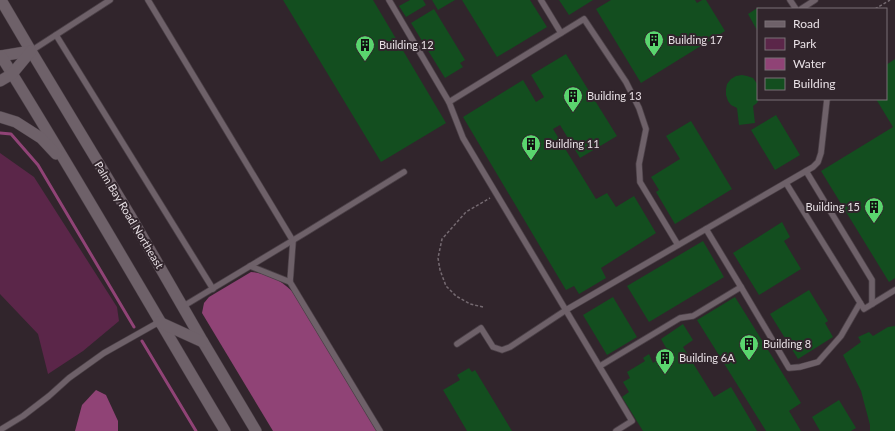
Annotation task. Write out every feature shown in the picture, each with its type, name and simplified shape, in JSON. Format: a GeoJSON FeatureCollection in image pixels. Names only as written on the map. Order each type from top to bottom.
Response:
{"type":"FeatureCollection","features":[{"type":"Feature","properties":{"kind":"main road","name":"Palm Bay Road Northeast"},"geometry":{"type":"LineString","coordinates":[[1,0],[131,217],[182,307],[256,431]]}},
{"type":"Feature","properties":{"kind":"main road"},"geometry":{"type":"LineString","coordinates":[[31,51],[0,56],[71,171],[159,322],[225,431]]}},
{"type":"Feature","properties":{"kind":"main road"},"geometry":{"type":"LineString","coordinates":[[0,81],[12,74],[31,51]]}},
{"type":"Feature","properties":{"kind":"main road"},"geometry":{"type":"LineString","coordinates":[[0,117],[16,122],[41,138],[71,171]]}},
{"type":"Feature","properties":{"kind":"main road"},"geometry":{"type":"LineString","coordinates":[[159,322],[203,342]]}},
{"type":"Feature","properties":{"kind":"lane"},"geometry":{"type":"LineString","coordinates":[[31,51],[110,0]]}},
{"type":"Feature","properties":{"kind":"lane"},"geometry":{"type":"LineString","coordinates":[[148,0],[293,241],[290,282],[380,431]]}},
{"type":"Feature","properties":{"kind":"lane"},"geometry":{"type":"LineString","coordinates":[[389,0],[449,102],[463,138],[632,421],[616,431]]}},
{"type":"Feature","properties":{"kind":"lane"},"geometry":{"type":"LineString","coordinates":[[542,0],[561,33]]}},
{"type":"Feature","properties":{"kind":"lane"},"geometry":{"type":"LineString","coordinates":[[803,8],[815,0]]}},
{"type":"Feature","properties":{"kind":"lane"},"geometry":{"type":"LineString","coordinates":[[449,102],[584,19],[626,82],[639,108],[646,129],[640,164],[640,182],[678,245]]}},
{"type":"Feature","properties":{"kind":"lane"},"geometry":{"type":"LineString","coordinates":[[56,35],[212,289]]}},
{"type":"Feature","properties":{"kind":"lane"},"geometry":{"type":"LineString","coordinates":[[457,344],[481,328],[494,347],[502,350],[510,347],[566,310],[813,167],[818,162],[821,153],[827,100]]}},
{"type":"Feature","properties":{"kind":"lane"},"geometry":{"type":"LineString","coordinates":[[806,171],[872,280],[872,304]]}},
{"type":"Feature","properties":{"kind":"lane"},"geometry":{"type":"LineString","coordinates":[[182,307],[293,241],[404,172]]}},
{"type":"Feature","properties":{"kind":"lane"},"geometry":{"type":"LineString","coordinates":[[786,183],[864,309],[895,290]]}},
{"type":"Feature","properties":{"kind":"lane"},"geometry":{"type":"LineString","coordinates":[[706,229],[789,368],[800,367],[818,362],[841,336],[860,303]]}},
{"type":"Feature","properties":{"kind":"lane"},"geometry":{"type":"LineString","coordinates":[[250,266],[290,282]]}},
{"type":"Feature","properties":{"kind":"lane"},"geometry":{"type":"LineString","coordinates":[[600,366],[680,318],[693,316],[741,287]]}},
{"type":"Feature","properties":{"kind":"lane"},"geometry":{"type":"LineString","coordinates":[[0,430],[23,416],[70,378],[104,354],[159,322]]}},
{"type":"Feature","properties":{"kind":"path"},"geometry":{"type":"LineString","coordinates":[[877,8],[890,0]]}},
{"type":"Feature","properties":{"kind":"path"},"geometry":{"type":"LineString","coordinates":[[483,307],[470,304],[456,296],[446,286],[440,270],[438,258],[442,239],[466,212],[497,194]]}},
{"type":"Feature","properties":{"kind":"green space"},"geometry":{"type":"Polygon","coordinates":[[[0,153],[34,177],[117,307],[119,321],[83,351],[48,374],[38,334],[0,294],[0,153]]]}},
{"type":"Feature","properties":{"kind":"water"},"geometry":{"type":"Polygon","coordinates":[[[251,272],[265,275],[277,280],[297,296],[379,431],[273,431],[202,313],[204,303],[209,297],[251,272]]]}},
{"type":"Feature","properties":{"kind":"water"},"geometry":{"type":"Polygon","coordinates":[[[96,390],[106,395],[118,421],[118,431],[75,431],[82,405],[96,390]]]}},
{"type":"Feature","properties":{"kind":"building","name":"Building 12"},"geometry":{"type":"Polygon","coordinates":[[[283,0],[373,0],[446,123],[381,162],[283,0]]]}},
{"type":"Feature","properties":{"kind":"building"},"geometry":{"type":"Polygon","coordinates":[[[410,0],[423,0],[426,5],[406,17],[399,6],[410,0]]]}},
{"type":"Feature","properties":{"kind":"building"},"geometry":{"type":"Polygon","coordinates":[[[432,0],[455,0],[438,10],[432,0]]]}},
{"type":"Feature","properties":{"kind":"building"},"geometry":{"type":"Polygon","coordinates":[[[462,0],[530,0],[547,27],[497,57],[462,0]]]}},
{"type":"Feature","properties":{"kind":"building"},"geometry":{"type":"Polygon","coordinates":[[[559,0],[593,0],[569,15],[559,0]]]}},
{"type":"Feature","properties":{"kind":"building","name":"Building 17"},"geometry":{"type":"Polygon","coordinates":[[[611,0],[695,0],[697,3],[702,0],[706,0],[725,31],[641,83],[596,9],[611,0]]]}},
{"type":"Feature","properties":{"kind":"building"},"geometry":{"type":"Polygon","coordinates":[[[757,8],[757,30],[748,14],[757,8]]]}},
{"type":"Feature","properties":{"kind":"building"},"geometry":{"type":"Polygon","coordinates":[[[434,9],[465,60],[460,63],[463,67],[445,78],[411,23],[434,9]]]}},
{"type":"Feature","properties":{"kind":"building","name":"Building 11"},"geometry":{"type":"Polygon","coordinates":[[[566,54],[617,136],[580,158],[560,125],[553,129],[596,199],[607,193],[616,207],[634,196],[656,233],[601,268],[606,278],[579,294],[574,286],[566,290],[463,117],[523,80],[536,102],[544,97],[531,75],[566,54]]]}},
{"type":"Feature","properties":{"kind":"building","name":"Building 15"},"geometry":{"type":"Polygon","coordinates":[[[895,59],[895,278],[889,282],[821,171],[893,127],[877,100],[887,100],[887,64],[895,59]]]}},
{"type":"Feature","properties":{"kind":"building"},"geometry":{"type":"Polygon","coordinates":[[[742,75],[753,78],[757,84],[757,100],[758,100],[753,106],[755,123],[739,125],[737,108],[731,105],[728,101],[726,95],[727,84],[736,76],[742,75]]]}},
{"type":"Feature","properties":{"kind":"building"},"geometry":{"type":"Polygon","coordinates":[[[776,115],[800,155],[775,170],[751,130],[776,115]]]}},
{"type":"Feature","properties":{"kind":"building"},"geometry":{"type":"Polygon","coordinates":[[[691,121],[732,189],[675,224],[656,192],[659,190],[651,177],[680,159],[666,136],[691,121]]]}},
{"type":"Feature","properties":{"kind":"building"},"geometry":{"type":"Polygon","coordinates":[[[782,222],[790,237],[784,241],[801,269],[759,295],[733,253],[782,222]]]}},
{"type":"Feature","properties":{"kind":"building"},"geometry":{"type":"Polygon","coordinates":[[[703,241],[724,277],[649,322],[627,286],[703,241]]]}},
{"type":"Feature","properties":{"kind":"building"},"geometry":{"type":"Polygon","coordinates":[[[809,290],[828,321],[825,323],[833,337],[798,359],[770,314],[809,290]]]}},
{"type":"Feature","properties":{"kind":"building"},"geometry":{"type":"Polygon","coordinates":[[[613,297],[637,337],[607,355],[583,315],[613,297]]]}},
{"type":"Feature","properties":{"kind":"building","name":"Building 8"},"geometry":{"type":"Polygon","coordinates":[[[735,297],[801,403],[789,411],[801,431],[766,431],[697,320],[735,297]]]}},
{"type":"Feature","properties":{"kind":"building","name":"Building 6A"},"geometry":{"type":"Polygon","coordinates":[[[683,324],[693,340],[683,347],[714,397],[731,387],[757,431],[643,431],[622,397],[629,392],[623,382],[630,378],[627,372],[645,361],[643,358],[649,354],[653,363],[669,353],[661,339],[683,324]]]}},
{"type":"Feature","properties":{"kind":"building"},"geometry":{"type":"Polygon","coordinates":[[[895,326],[895,431],[870,431],[870,425],[861,391],[843,355],[861,342],[858,337],[869,332],[873,336],[888,327],[895,326]]]}},
{"type":"Feature","properties":{"kind":"building"},"geometry":{"type":"Polygon","coordinates":[[[469,368],[472,372],[475,370],[512,431],[467,431],[443,390],[460,380],[457,375],[469,368]]]}},
{"type":"Feature","properties":{"kind":"building"},"geometry":{"type":"Polygon","coordinates":[[[839,400],[856,428],[851,431],[820,431],[812,417],[839,400]]]}},
{"type":"Feature","properties":{"kind":"waterway"},"geometry":{"type":"LineString","coordinates":[[0,133],[11,134],[38,165],[134,327]]}},
{"type":"Feature","properties":{"kind":"waterway"},"geometry":{"type":"LineString","coordinates":[[142,341],[196,431]]}},
{"type":"Feature","properties":{"kind":"place","name":"Building 17"},"geometry":{"type":"Point","coordinates":[654,57]}},
{"type":"Feature","properties":{"kind":"place","name":"Building 12"},"geometry":{"type":"Point","coordinates":[365,62]}},
{"type":"Feature","properties":{"kind":"place","name":"Building 13"},"geometry":{"type":"Point","coordinates":[573,113]}},
{"type":"Feature","properties":{"kind":"place","name":"Building 11"},"geometry":{"type":"Point","coordinates":[531,161]}},
{"type":"Feature","properties":{"kind":"place","name":"Building 15"},"geometry":{"type":"Point","coordinates":[874,224]}},
{"type":"Feature","properties":{"kind":"place","name":"Building 8"},"geometry":{"type":"Point","coordinates":[749,361]}},
{"type":"Feature","properties":{"kind":"place","name":"Building 6A"},"geometry":{"type":"Point","coordinates":[665,375]}}]}
